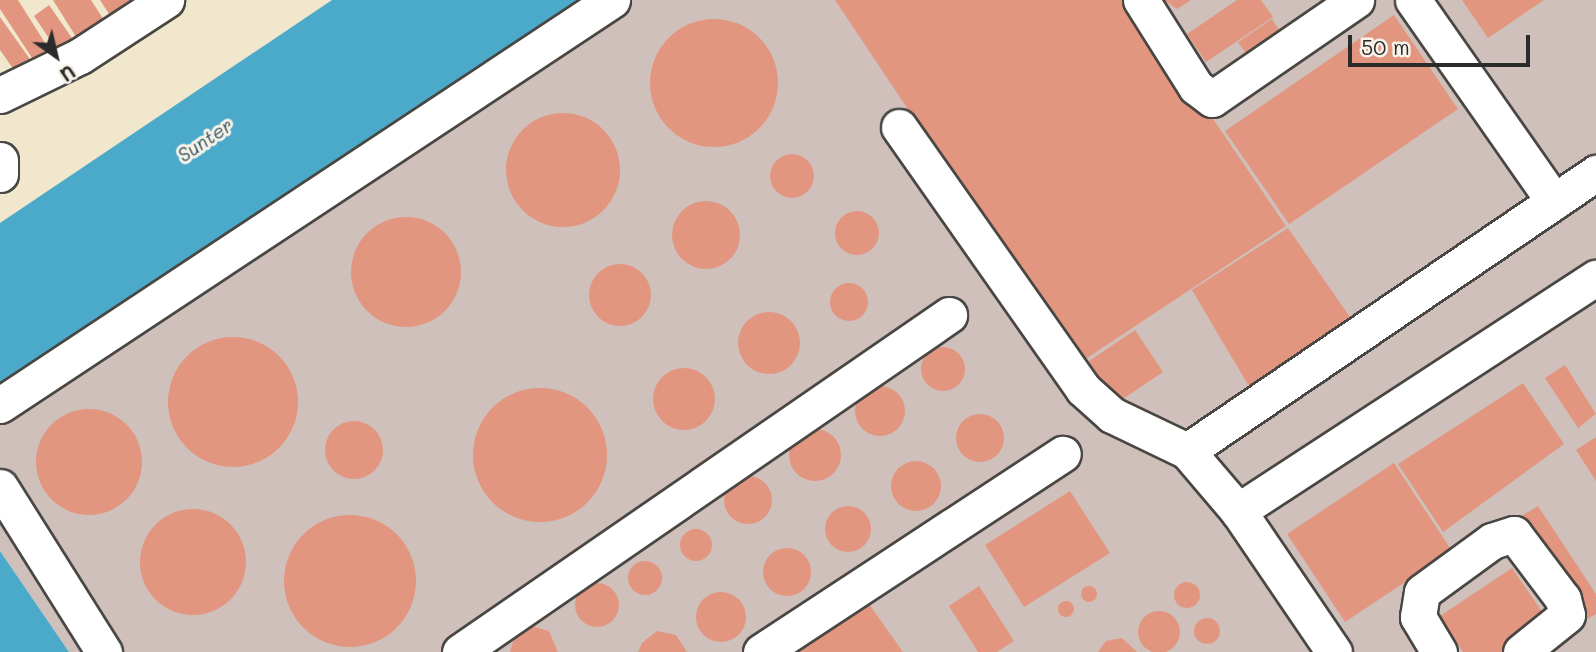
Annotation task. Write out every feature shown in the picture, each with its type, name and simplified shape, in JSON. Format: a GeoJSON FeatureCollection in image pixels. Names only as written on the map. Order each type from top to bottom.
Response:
{"type":"FeatureCollection","features":[{"type":"Feature","properties":{"kind":"street"},"geometry":{"type":"LineString","coordinates":[[0,95],[80,56],[166,0]]}},
{"type":"Feature","properties":{"kind":"street"},"geometry":{"type":"LineString","coordinates":[[0,405],[612,0]]}},
{"type":"Feature","properties":{"kind":"street"},"geometry":{"type":"LineString","coordinates":[[1141,0],[1196,87],[1212,100],[1356,0]]}},
{"type":"Feature","properties":{"kind":"street"},"geometry":{"type":"LineString","coordinates":[[1413,0],[1554,201]]}},
{"type":"Feature","properties":{"kind":"street"},"geometry":{"type":"LineString","coordinates":[[899,127],[1083,389],[1112,415],[1187,451],[1238,511],[1334,652]]}},
{"type":"Feature","properties":{"kind":"street"},"geometry":{"type":"LineString","coordinates":[[0,160],[0,174]]}},
{"type":"Feature","properties":{"kind":"street"},"geometry":{"type":"LineString","coordinates":[[1187,451],[1596,173]]}},
{"type":"Feature","properties":{"kind":"street"},"geometry":{"type":"LineString","coordinates":[[1238,511],[1592,290]]}},
{"type":"Feature","properties":{"kind":"street"},"geometry":{"type":"LineString","coordinates":[[460,652],[949,315]]}},
{"type":"Feature","properties":{"kind":"street"},"geometry":{"type":"LineString","coordinates":[[761,652],[1063,454]]}},
{"type":"Feature","properties":{"kind":"street"},"geometry":{"type":"LineString","coordinates":[[0,487],[104,652]]}},
{"type":"Feature","properties":{"kind":"street"},"geometry":{"type":"LineString","coordinates":[[1439,652],[1418,617],[1422,592],[1492,541],[1514,534],[1563,599],[1567,615],[1521,652]]}},
{"type":"Feature","properties":{"kind":"shaded area"},"geometry":{"type":"Polygon","coordinates":[[[580,0],[1596,0],[1596,652],[69,652],[0,551],[0,388],[580,0]]]}},
{"type":"Feature","properties":{"kind":"water","name":"Sunter"},"geometry":{"type":"Polygon","coordinates":[[[332,0],[580,0],[0,388],[0,223],[332,0]]]}},
{"type":"Feature","properties":{"kind":"water"},"geometry":{"type":"Polygon","coordinates":[[[0,551],[69,652],[0,652],[0,551]]]}},
{"type":"Feature","properties":{"kind":"building"},"geometry":{"type":"Polygon","coordinates":[[[0,0],[18,0],[52,54],[36,64],[0,9],[0,0]]]}},
{"type":"Feature","properties":{"kind":"building"},"geometry":{"type":"Polygon","coordinates":[[[53,0],[91,0],[111,31],[83,48],[53,0]]]}},
{"type":"Feature","properties":{"kind":"building"},"geometry":{"type":"Polygon","coordinates":[[[100,0],[158,0],[116,25],[100,0]]]}},
{"type":"Feature","properties":{"kind":"building"},"geometry":{"type":"Polygon","coordinates":[[[835,0],[1132,0],[1286,226],[1078,364],[835,0]]]}},
{"type":"Feature","properties":{"kind":"building"},"geometry":{"type":"Polygon","coordinates":[[[1164,0],[1191,0],[1177,9],[1164,0]]]}},
{"type":"Feature","properties":{"kind":"building"},"geometry":{"type":"Polygon","coordinates":[[[1237,0],[1261,0],[1273,17],[1206,62],[1187,34],[1237,0]]]}},
{"type":"Feature","properties":{"kind":"building"},"geometry":{"type":"Polygon","coordinates":[[[1462,0],[1544,0],[1488,38],[1462,0]]]}},
{"type":"Feature","properties":{"kind":"building"},"geometry":{"type":"Polygon","coordinates":[[[49,5],[81,51],[65,62],[34,16],[49,5]]]}},
{"type":"Feature","properties":{"kind":"building"},"geometry":{"type":"Polygon","coordinates":[[[1394,15],[1458,109],[1289,224],[1225,131],[1394,15]]]}},
{"type":"Feature","properties":{"kind":"building"},"geometry":{"type":"Polygon","coordinates":[[[0,17],[37,69],[21,80],[0,50],[0,17]]]}},
{"type":"Feature","properties":{"kind":"building"},"geometry":{"type":"Polygon","coordinates":[[[714,19],[739,24],[760,37],[773,58],[778,83],[773,108],[760,129],[739,142],[714,147],[689,142],[668,129],[655,108],[650,83],[655,58],[668,37],[689,24],[714,19]]]}},
{"type":"Feature","properties":{"kind":"building"},"geometry":{"type":"Polygon","coordinates":[[[1272,19],[1285,39],[1252,62],[1238,42],[1272,19]]]}},
{"type":"Feature","properties":{"kind":"building"},"geometry":{"type":"Polygon","coordinates":[[[563,113],[585,117],[595,122],[611,138],[616,148],[620,170],[616,192],[611,202],[595,218],[585,223],[563,227],[541,223],[531,218],[515,202],[510,192],[506,170],[510,148],[515,138],[531,122],[541,117],[563,113]]]}},
{"type":"Feature","properties":{"kind":"building"},"geometry":{"type":"Polygon","coordinates":[[[792,154],[807,161],[814,176],[807,191],[792,198],[777,191],[770,176],[777,161],[792,154]]]}},
{"type":"Feature","properties":{"kind":"building"},"geometry":{"type":"Polygon","coordinates":[[[706,201],[719,204],[730,211],[737,222],[740,235],[737,248],[730,259],[719,266],[706,269],[693,266],[682,259],[675,248],[672,235],[675,222],[682,211],[693,204],[706,201]]]}},
{"type":"Feature","properties":{"kind":"building"},"geometry":{"type":"Polygon","coordinates":[[[857,211],[873,217],[879,233],[873,249],[857,255],[841,249],[835,233],[841,217],[857,211]]]}},
{"type":"Feature","properties":{"kind":"building"},"geometry":{"type":"Polygon","coordinates":[[[406,217],[427,221],[445,233],[457,251],[461,272],[457,293],[445,311],[427,323],[406,327],[385,323],[367,311],[355,293],[351,272],[355,251],[367,233],[385,221],[406,217]]]}},
{"type":"Feature","properties":{"kind":"building"},"geometry":{"type":"Polygon","coordinates":[[[1288,228],[1352,320],[1250,388],[1192,290],[1288,228]]]}},
{"type":"Feature","properties":{"kind":"building"},"geometry":{"type":"Polygon","coordinates":[[[620,264],[632,266],[642,273],[649,283],[649,307],[642,317],[632,324],[620,326],[608,324],[598,317],[591,307],[589,295],[591,283],[598,273],[608,266],[620,264]]]}},
{"type":"Feature","properties":{"kind":"building"},"geometry":{"type":"Polygon","coordinates":[[[849,283],[863,288],[868,302],[863,316],[849,321],[835,316],[830,302],[835,288],[849,283]]]}},
{"type":"Feature","properties":{"kind":"building"},"geometry":{"type":"Polygon","coordinates":[[[769,312],[781,314],[791,321],[798,331],[798,355],[791,365],[781,372],[769,374],[757,372],[747,365],[740,355],[738,343],[740,331],[747,321],[757,314],[769,312]]]}},
{"type":"Feature","properties":{"kind":"building"},"geometry":{"type":"Polygon","coordinates":[[[1135,330],[1163,372],[1108,409],[1080,367],[1135,330]]]}},
{"type":"Feature","properties":{"kind":"building"},"geometry":{"type":"Polygon","coordinates":[[[233,337],[258,342],[279,356],[293,377],[298,402],[293,427],[279,448],[258,462],[233,467],[208,462],[187,448],[173,427],[168,402],[173,377],[187,356],[208,342],[233,337]]]}},
{"type":"Feature","properties":{"kind":"building"},"geometry":{"type":"Polygon","coordinates":[[[943,347],[952,348],[959,353],[964,360],[964,378],[959,385],[952,390],[943,391],[934,390],[927,385],[922,378],[921,369],[922,360],[927,353],[934,348],[943,347]]]}},
{"type":"Feature","properties":{"kind":"building"},"geometry":{"type":"Polygon","coordinates":[[[1565,365],[1596,414],[1578,428],[1545,378],[1565,365]]]}},
{"type":"Feature","properties":{"kind":"building"},"geometry":{"type":"Polygon","coordinates":[[[684,368],[696,370],[706,377],[713,387],[713,411],[706,421],[696,428],[684,430],[672,428],[662,421],[655,411],[653,399],[655,387],[662,377],[672,370],[684,368]]]}},
{"type":"Feature","properties":{"kind":"building"},"geometry":{"type":"Polygon","coordinates":[[[1523,383],[1564,444],[1443,532],[1398,464],[1523,383]]]}},
{"type":"Feature","properties":{"kind":"building"},"geometry":{"type":"Polygon","coordinates":[[[880,386],[897,394],[905,411],[897,428],[880,436],[863,428],[855,411],[863,394],[880,386]]]}},
{"type":"Feature","properties":{"kind":"building"},"geometry":{"type":"Polygon","coordinates":[[[540,388],[566,393],[587,408],[602,429],[607,455],[602,481],[587,502],[566,517],[540,522],[514,517],[493,502],[478,481],[473,455],[478,429],[493,408],[514,393],[540,388]]]}},
{"type":"Feature","properties":{"kind":"building"},"geometry":{"type":"Polygon","coordinates":[[[89,409],[109,413],[127,424],[138,442],[142,462],[138,482],[127,500],[109,511],[89,515],[69,511],[51,500],[40,482],[36,462],[40,442],[51,424],[69,413],[89,409]]]}},
{"type":"Feature","properties":{"kind":"building"},"geometry":{"type":"Polygon","coordinates":[[[980,414],[997,421],[1004,438],[997,455],[980,462],[963,455],[956,438],[963,421],[980,414]]]}},
{"type":"Feature","properties":{"kind":"building"},"geometry":{"type":"Polygon","coordinates":[[[348,421],[360,421],[370,425],[379,434],[383,456],[375,471],[360,479],[348,479],[338,475],[329,466],[325,456],[325,444],[329,434],[338,425],[348,421]]]}},
{"type":"Feature","properties":{"kind":"building"},"geometry":{"type":"Polygon","coordinates":[[[815,429],[825,431],[833,437],[839,445],[839,465],[833,473],[825,479],[815,481],[805,479],[797,473],[791,465],[789,455],[791,445],[797,437],[805,431],[815,429]]]}},
{"type":"Feature","properties":{"kind":"building"},"geometry":{"type":"Polygon","coordinates":[[[1596,437],[1596,481],[1576,450],[1596,437]]]}},
{"type":"Feature","properties":{"kind":"building"},"geometry":{"type":"Polygon","coordinates":[[[906,462],[926,462],[940,476],[940,496],[926,510],[906,510],[892,496],[892,476],[906,462]]]}},
{"type":"Feature","properties":{"kind":"building"},"geometry":{"type":"Polygon","coordinates":[[[1394,463],[1452,551],[1345,622],[1287,534],[1394,463]]]}},
{"type":"Feature","properties":{"kind":"building"},"geometry":{"type":"Polygon","coordinates":[[[748,476],[765,483],[772,500],[765,517],[748,524],[731,517],[724,500],[731,483],[748,476]]]}},
{"type":"Feature","properties":{"kind":"building"},"geometry":{"type":"Polygon","coordinates":[[[1070,491],[1110,553],[1024,607],[985,545],[1070,491]]]}},
{"type":"Feature","properties":{"kind":"building"},"geometry":{"type":"Polygon","coordinates":[[[848,506],[864,513],[871,529],[864,545],[848,552],[832,545],[825,529],[832,513],[848,506]]]}},
{"type":"Feature","properties":{"kind":"building"},"geometry":{"type":"Polygon","coordinates":[[[1538,506],[1596,594],[1596,614],[1587,619],[1520,517],[1538,506]]]}},
{"type":"Feature","properties":{"kind":"building"},"geometry":{"type":"Polygon","coordinates":[[[193,509],[213,513],[231,524],[242,542],[246,562],[242,582],[231,600],[213,611],[193,615],[173,611],[155,600],[144,582],[140,562],[144,542],[155,524],[173,513],[193,509]]]}},
{"type":"Feature","properties":{"kind":"building"},"geometry":{"type":"Polygon","coordinates":[[[350,515],[375,520],[387,526],[405,544],[411,556],[416,581],[411,606],[405,618],[387,636],[375,642],[350,647],[325,642],[313,636],[295,618],[289,606],[284,581],[289,556],[295,544],[313,526],[325,520],[350,515]]]}},
{"type":"Feature","properties":{"kind":"building"},"geometry":{"type":"Polygon","coordinates":[[[696,529],[707,534],[712,545],[707,556],[696,561],[685,556],[680,545],[685,534],[696,529]]]}},
{"type":"Feature","properties":{"kind":"building"},"geometry":{"type":"Polygon","coordinates":[[[787,548],[804,555],[811,572],[804,589],[787,596],[770,589],[763,572],[770,555],[787,548]]]}},
{"type":"Feature","properties":{"kind":"building"},"geometry":{"type":"Polygon","coordinates":[[[645,561],[657,566],[662,578],[657,590],[645,595],[633,590],[628,578],[633,566],[645,561]]]}},
{"type":"Feature","properties":{"kind":"building"},"geometry":{"type":"Polygon","coordinates":[[[1512,568],[1549,622],[1504,652],[1463,652],[1440,616],[1512,568]]]}},
{"type":"Feature","properties":{"kind":"building"},"geometry":{"type":"Polygon","coordinates":[[[1187,582],[1196,586],[1200,595],[1196,604],[1187,608],[1178,604],[1174,595],[1178,586],[1187,582]]]}},
{"type":"Feature","properties":{"kind":"building"},"geometry":{"type":"Polygon","coordinates":[[[597,583],[613,589],[619,605],[613,621],[597,627],[581,621],[575,605],[581,589],[597,583]]]}},
{"type":"Feature","properties":{"kind":"building"},"geometry":{"type":"Polygon","coordinates":[[[979,586],[1014,641],[997,652],[978,652],[949,606],[979,586]]]}},
{"type":"Feature","properties":{"kind":"building"},"geometry":{"type":"Polygon","coordinates":[[[1089,586],[1095,588],[1095,600],[1089,602],[1083,600],[1081,594],[1083,588],[1089,586]]]}},
{"type":"Feature","properties":{"kind":"building"},"geometry":{"type":"Polygon","coordinates":[[[721,592],[739,599],[746,617],[739,635],[721,642],[703,635],[696,617],[703,599],[721,592]]]}},
{"type":"Feature","properties":{"kind":"building"},"geometry":{"type":"Polygon","coordinates":[[[864,597],[903,652],[786,652],[864,597]]]}},
{"type":"Feature","properties":{"kind":"building"},"geometry":{"type":"Polygon","coordinates":[[[1066,601],[1072,603],[1072,615],[1066,617],[1060,615],[1058,609],[1060,603],[1066,601]]]}},
{"type":"Feature","properties":{"kind":"building"},"geometry":{"type":"Polygon","coordinates":[[[1159,611],[1174,617],[1180,632],[1174,647],[1159,653],[1144,647],[1138,632],[1144,617],[1159,611]]]}},
{"type":"Feature","properties":{"kind":"building"},"geometry":{"type":"Polygon","coordinates":[[[1207,618],[1216,622],[1220,631],[1216,640],[1207,644],[1198,640],[1194,631],[1198,622],[1207,618]]]}},
{"type":"Feature","properties":{"kind":"building"},"geometry":{"type":"Polygon","coordinates":[[[531,626],[549,631],[558,652],[510,652],[515,635],[531,626]]]}},
{"type":"Feature","properties":{"kind":"building"},"geometry":{"type":"Polygon","coordinates":[[[657,631],[676,635],[687,652],[638,652],[642,643],[657,631]]]}},
{"type":"Feature","properties":{"kind":"building"},"geometry":{"type":"Polygon","coordinates":[[[1122,638],[1137,652],[1098,652],[1106,641],[1122,638]]]}}]}
